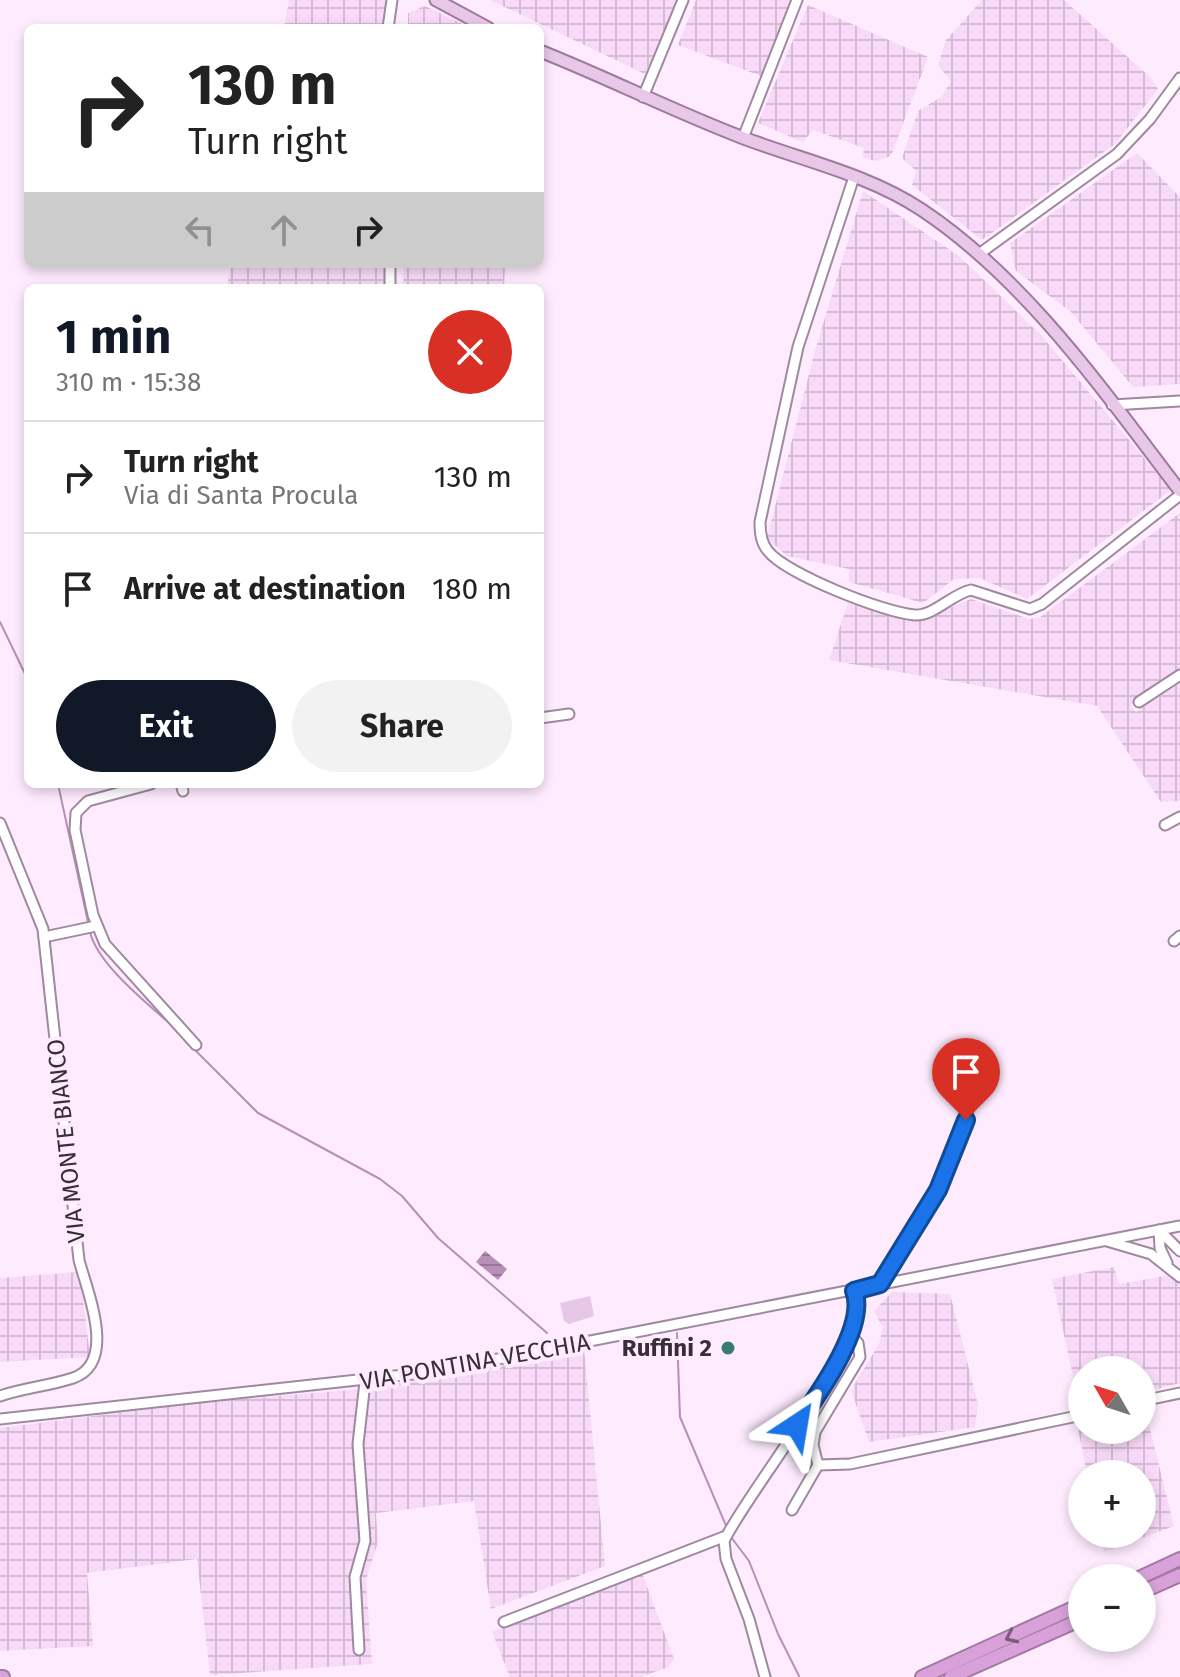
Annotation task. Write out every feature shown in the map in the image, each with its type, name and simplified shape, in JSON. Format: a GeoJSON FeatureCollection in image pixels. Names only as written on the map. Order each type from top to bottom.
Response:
{"type":"FeatureCollection","features":[{"type":"Feature","properties":{"kind":"highway"},"geometry":{"type":"LineString","coordinates":[[1156,1570],[1180,1559]]}},
{"type":"Feature","properties":{"kind":"highway"},"geometry":{"type":"LineString","coordinates":[[1156,1586],[1180,1575]]}},
{"type":"Feature","properties":{"kind":"highway"},"geometry":{"type":"LineString","coordinates":[[922,1677],[1068,1610]]}},
{"type":"Feature","properties":{"kind":"highway"},"geometry":{"type":"LineString","coordinates":[[951,1677],[1068,1625]]}},
{"type":"Feature","properties":{"kind":"main road"},"geometry":{"type":"LineString","coordinates":[[436,0],[481,24]]}},
{"type":"Feature","properties":{"kind":"main road"},"geometry":{"type":"LineString","coordinates":[[544,53],[743,138],[885,188],[920,208],[979,254],[1044,321],[1180,493]]}},
{"type":"Feature","properties":{"kind":"street"},"geometry":{"type":"LineString","coordinates":[[389,24],[392,0]]}},
{"type":"Feature","properties":{"kind":"street"},"geometry":{"type":"LineString","coordinates":[[643,97],[683,0]]}},
{"type":"Feature","properties":{"kind":"street"},"geometry":{"type":"LineString","coordinates":[[743,138],[797,0]]}},
{"type":"Feature","properties":{"kind":"street"},"geometry":{"type":"LineString","coordinates":[[979,254],[1117,154],[1150,119],[1180,78]]}},
{"type":"Feature","properties":{"kind":"street"},"geometry":{"type":"LineString","coordinates":[[854,177],[796,357],[760,522],[763,544],[771,555],[848,596],[910,614],[922,614],[971,590],[1030,609],[1042,604],[1180,493]]}},
{"type":"Feature","properties":{"kind":"street"},"geometry":{"type":"LineString","coordinates":[[1112,405],[1180,401]]}},
{"type":"Feature","properties":{"kind":"street"},"geometry":{"type":"LineString","coordinates":[[1139,702],[1180,675]]}},
{"type":"Feature","properties":{"kind":"street"},"geometry":{"type":"LineString","coordinates":[[544,717],[569,714]]}},
{"type":"Feature","properties":{"kind":"street"},"geometry":{"type":"LineString","coordinates":[[136,788],[91,800],[75,816],[75,830],[96,926],[119,963],[167,1009],[196,1045]]}},
{"type":"Feature","properties":{"kind":"street"},"geometry":{"type":"LineString","coordinates":[[1165,825],[1180,817]]}},
{"type":"Feature","properties":{"kind":"street","name":"VIA MONTE BIANCO"},"geometry":{"type":"LineString","coordinates":[[0,823],[44,937],[79,1260],[88,1281],[97,1354],[93,1365],[81,1375],[0,1396]]}},
{"type":"Feature","properties":{"kind":"street"},"geometry":{"type":"LineString","coordinates":[[44,937],[96,926]]}},
{"type":"Feature","properties":{"kind":"street"},"geometry":{"type":"LineString","coordinates":[[880,1284],[943,1180],[965,1125],[970,1088]]}},
{"type":"Feature","properties":{"kind":"street","name":"VIA PONTINA VECCHIA"},"geometry":{"type":"LineString","coordinates":[[0,1419],[365,1382],[497,1361],[1180,1226]]}},
{"type":"Feature","properties":{"kind":"street"},"geometry":{"type":"LineString","coordinates":[[1159,1230],[1180,1251]]}},
{"type":"Feature","properties":{"kind":"street"},"geometry":{"type":"LineString","coordinates":[[1159,1230],[1160,1248],[1171,1269]]}},
{"type":"Feature","properties":{"kind":"street"},"geometry":{"type":"LineString","coordinates":[[1104,1240],[1145,1251],[1180,1277]]}},
{"type":"Feature","properties":{"kind":"street"},"geometry":{"type":"LineString","coordinates":[[504,1622],[726,1536],[825,1383],[858,1307],[854,1291]]}},
{"type":"Feature","properties":{"kind":"street"},"geometry":{"type":"LineString","coordinates":[[792,1510],[818,1465],[813,1445],[815,1432],[860,1357],[858,1343],[849,1333]]}},
{"type":"Feature","properties":{"kind":"street"},"geometry":{"type":"LineString","coordinates":[[359,1650],[355,1579],[365,1545],[358,1452],[365,1382]]}},
{"type":"Feature","properties":{"kind":"street"},"geometry":{"type":"LineString","coordinates":[[1156,1398],[1180,1393]]}},
{"type":"Feature","properties":{"kind":"street"},"geometry":{"type":"LineString","coordinates":[[818,1465],[836,1466],[891,1457],[1068,1418]]}},
{"type":"Feature","properties":{"kind":"street"},"geometry":{"type":"LineString","coordinates":[[726,1536],[726,1559],[749,1619],[765,1677]]}},
{"type":"Feature","properties":{"kind":"shaded area"},"geometry":{"type":"Polygon","coordinates":[[[289,0],[385,0],[385,24],[285,24],[289,0]]]}},
{"type":"Feature","properties":{"kind":"shaded area"},"geometry":{"type":"Polygon","coordinates":[[[490,0],[677,0],[645,74],[490,0]]]}},
{"type":"Feature","properties":{"kind":"shaded area"},"geometry":{"type":"Polygon","coordinates":[[[696,0],[790,0],[761,76],[678,45],[696,0]]]}},
{"type":"Feature","properties":{"kind":"shaded area"},"geometry":{"type":"Polygon","coordinates":[[[982,0],[1064,0],[1151,78],[1158,89],[1115,144],[982,240],[912,185],[916,171],[902,158],[918,111],[941,97],[951,82],[938,65],[946,40],[982,0]]]}},
{"type":"Feature","properties":{"kind":"shaded area"},"geometry":{"type":"Polygon","coordinates":[[[808,5],[928,57],[891,156],[876,161],[863,158],[864,148],[813,130],[803,142],[758,123],[808,5]]]}},
{"type":"Feature","properties":{"kind":"shaded area"},"geometry":{"type":"Polygon","coordinates":[[[425,6],[463,24],[408,24],[408,13],[425,6]]]}},
{"type":"Feature","properties":{"kind":"shaded area"},"geometry":{"type":"Polygon","coordinates":[[[1137,153],[1180,197],[1180,384],[1133,387],[1071,312],[1016,271],[1010,243],[1137,153]]]}},
{"type":"Feature","properties":{"kind":"shaded area"},"geometry":{"type":"Polygon","coordinates":[[[863,191],[959,256],[1041,335],[1171,490],[1027,599],[980,578],[954,579],[923,603],[849,582],[849,569],[787,556],[767,538],[815,351],[863,191]]]}},
{"type":"Feature","properties":{"kind":"shaded area"},"geometry":{"type":"Polygon","coordinates":[[[230,268],[384,268],[384,284],[228,284],[230,268]]]}},
{"type":"Feature","properties":{"kind":"shaded area"},"geometry":{"type":"Polygon","coordinates":[[[404,268],[505,268],[504,284],[403,284],[404,268]]]}},
{"type":"Feature","properties":{"kind":"shaded area"},"geometry":{"type":"Polygon","coordinates":[[[1180,513],[1180,671],[1130,706],[1136,712],[1180,683],[1180,801],[1161,802],[1097,706],[829,660],[848,603],[916,622],[971,599],[1029,619],[1039,618],[1180,513]]]}},
{"type":"Feature","properties":{"kind":"shaded area"},"geometry":{"type":"Polygon","coordinates":[[[485,1251],[507,1269],[498,1280],[476,1262],[485,1251]]]}},
{"type":"Feature","properties":{"kind":"shaded area"},"geometry":{"type":"Polygon","coordinates":[[[1114,1267],[1119,1284],[1170,1275],[1180,1284],[1180,1383],[1156,1389],[1156,1356],[1069,1356],[1052,1279],[1114,1267]]]}},
{"type":"Feature","properties":{"kind":"shaded area"},"geometry":{"type":"Polygon","coordinates":[[[80,1272],[90,1357],[0,1362],[0,1278],[80,1272]]]}},
{"type":"Feature","properties":{"kind":"shaded area"},"geometry":{"type":"Polygon","coordinates":[[[892,1292],[950,1294],[978,1404],[975,1427],[869,1442],[851,1390],[879,1344],[883,1328],[874,1311],[892,1292]]]}},
{"type":"Feature","properties":{"kind":"shaded area"},"geometry":{"type":"Polygon","coordinates":[[[590,1296],[594,1316],[569,1324],[564,1321],[560,1303],[590,1296]]]}},
{"type":"Feature","properties":{"kind":"shaded area"},"geometry":{"type":"Polygon","coordinates":[[[584,1349],[605,1566],[491,1609],[474,1501],[376,1513],[378,1542],[366,1580],[372,1664],[210,1675],[197,1559],[87,1573],[93,1646],[0,1651],[0,1428],[194,1403],[373,1388],[584,1349]]]}},
{"type":"Feature","properties":{"kind":"shaded area"},"geometry":{"type":"Polygon","coordinates":[[[1081,1444],[1154,1444],[1174,1526],[1156,1533],[1156,1460],[1084,1460],[1081,1444]]]}},
{"type":"Feature","properties":{"kind":"shaded area"},"geometry":{"type":"Polygon","coordinates":[[[642,1573],[674,1659],[669,1667],[640,1677],[510,1677],[492,1632],[642,1573]]]}},
{"type":"Feature","properties":{"kind":"waterway"},"geometry":{"type":"LineString","coordinates":[[0,622],[24,672]]}},
{"type":"Feature","properties":{"kind":"waterway"},"geometry":{"type":"LineString","coordinates":[[59,788],[88,922]]}},
{"type":"Feature","properties":{"kind":"waterway"},"geometry":{"type":"LineString","coordinates":[[90,932],[103,958],[115,972],[178,1031]]}},
{"type":"Feature","properties":{"kind":"waterway"},"geometry":{"type":"LineString","coordinates":[[187,1042],[258,1113],[380,1179],[402,1196],[438,1238],[547,1333]]}},
{"type":"Feature","properties":{"kind":"waterway"},"geometry":{"type":"LineString","coordinates":[[677,1333],[680,1417],[727,1528]]}},
{"type":"Feature","properties":{"kind":"waterway"},"geometry":{"type":"LineString","coordinates":[[731,1537],[749,1561],[778,1634],[799,1676]]}},
{"type":"Feature","properties":{"kind":"place","name":"Ruffini 2"},"geometry":{"type":"Point","coordinates":[728,1348]}},
{"type":"Feature","properties":{"kind":"route"},"geometry":{"type":"LineString","coordinates":[[797,1425],[825,1383],[842,1350],[857,1312],[858,1302],[854,1291],[880,1284],[920,1223],[951,1162],[966,1120]]}}]}
